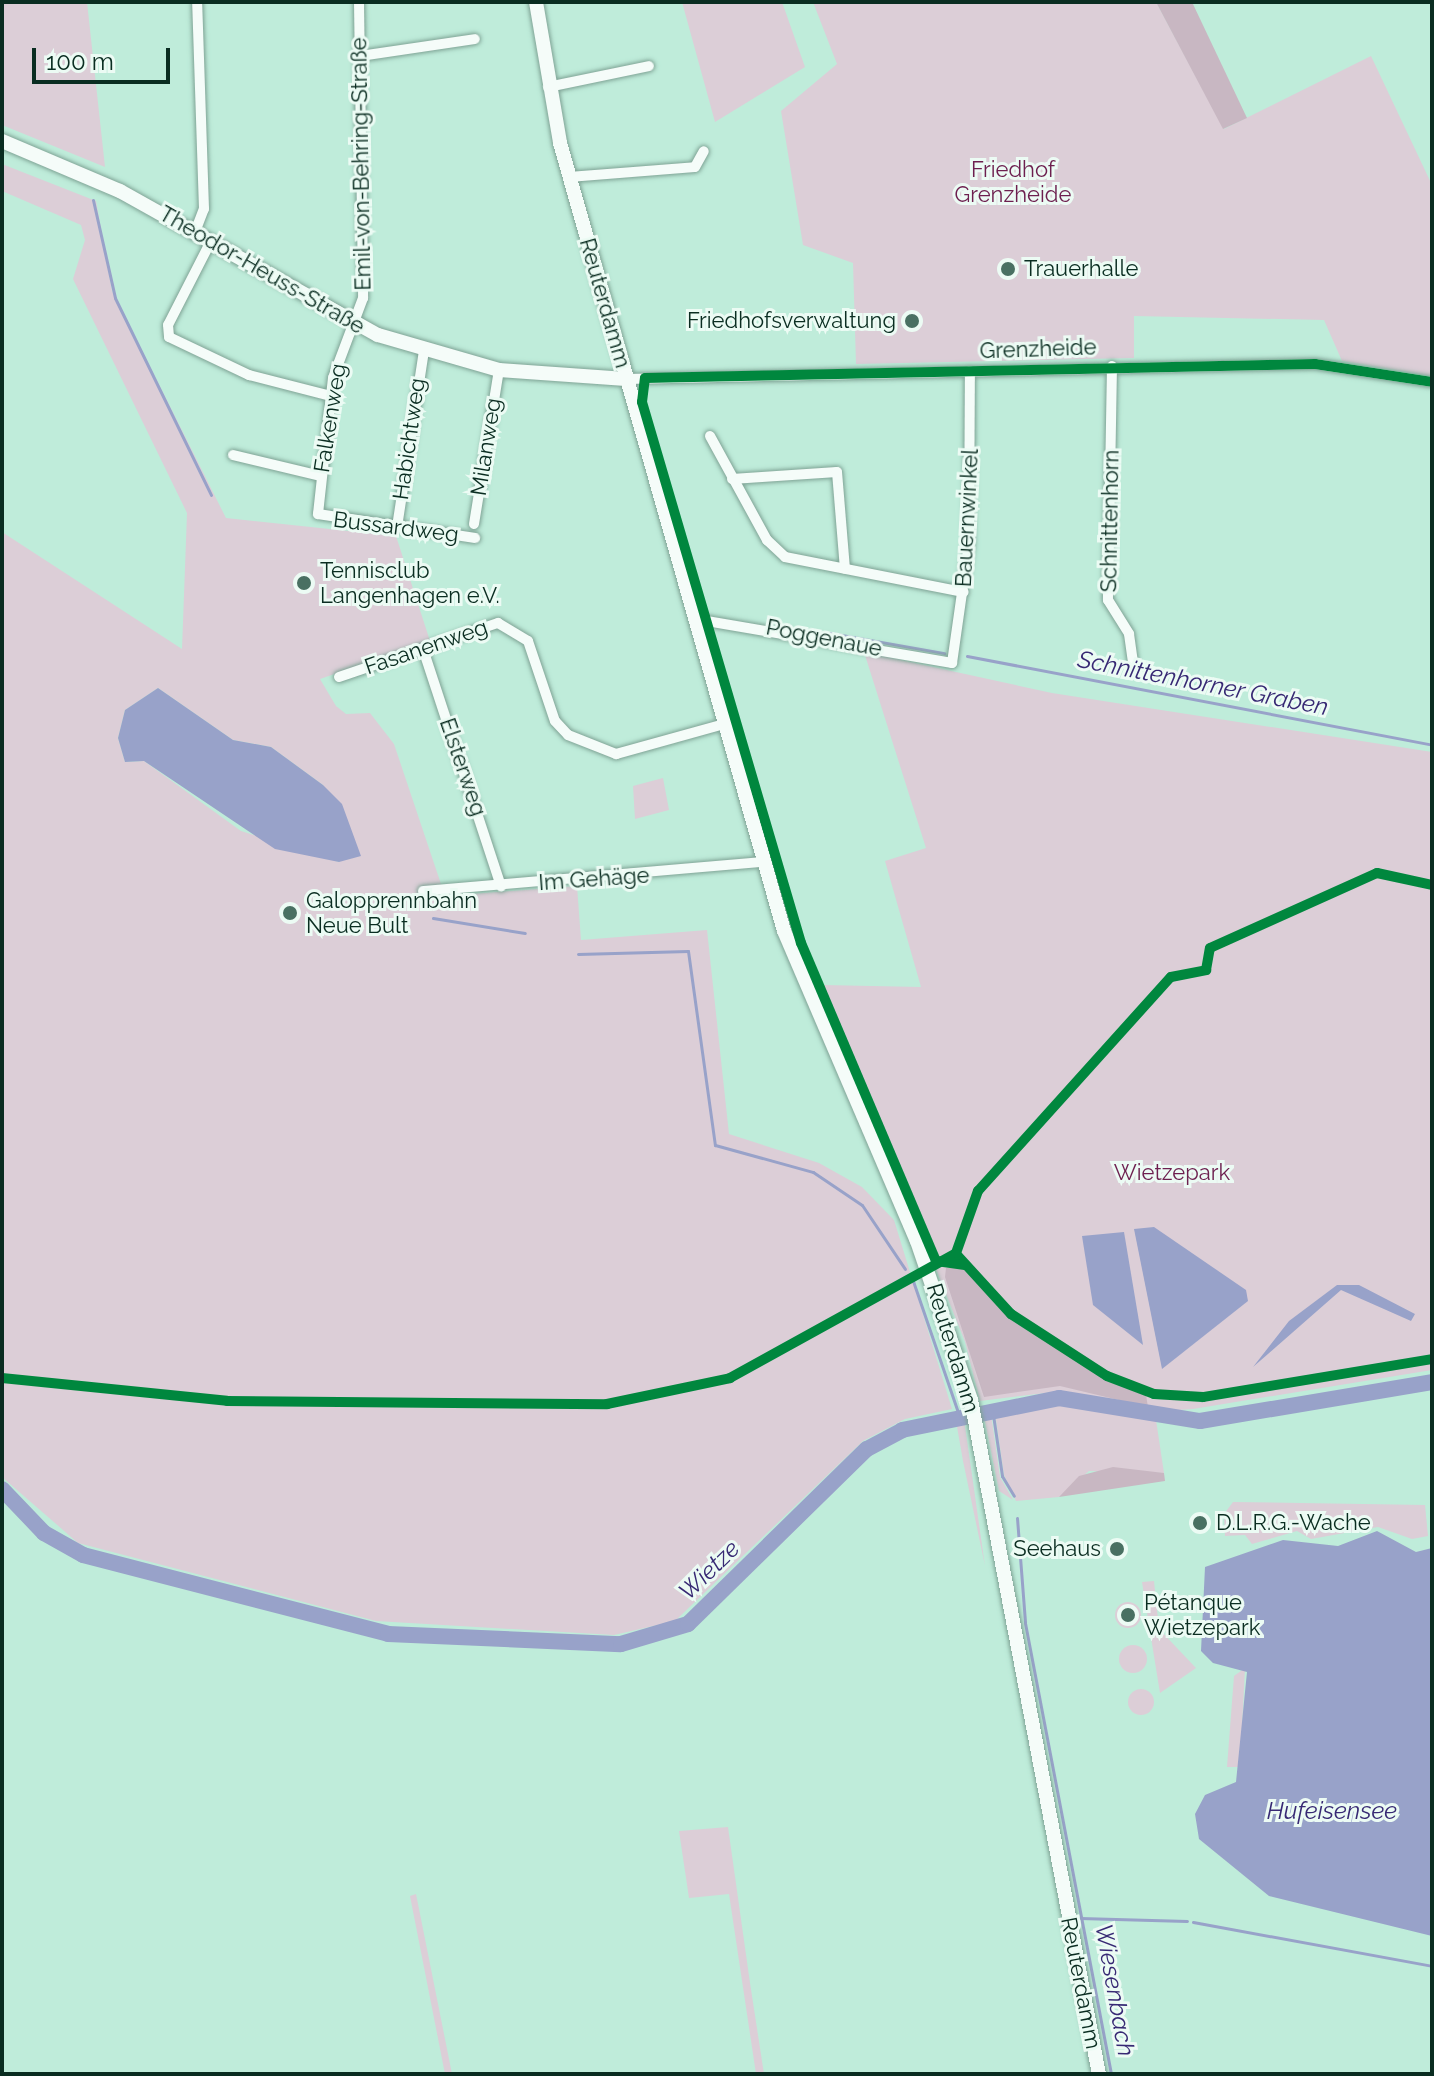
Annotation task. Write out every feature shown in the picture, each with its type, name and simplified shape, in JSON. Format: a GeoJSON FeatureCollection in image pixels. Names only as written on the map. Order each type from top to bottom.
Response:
{"type":"FeatureCollection","features":[{"type":"Feature","properties":{"kind":"street"},"geometry":{"type":"LineString","coordinates":[[195,232],[204,209],[197,2]]}},
{"type":"Feature","properties":{"kind":"street","name":"Emil-von-Behring-Straße"},"geometry":{"type":"LineString","coordinates":[[353,324],[363,298],[359,2]]}},
{"type":"Feature","properties":{"kind":"street","name":"Reuterdamm"},"geometry":{"type":"LineString","coordinates":[[536,2],[548,87],[569,177],[794,959],[927,1265],[971,1400],[1099,2074]]}},
{"type":"Feature","properties":{"kind":"street"},"geometry":{"type":"LineString","coordinates":[[360,56],[475,39]]}},
{"type":"Feature","properties":{"kind":"street"},"geometry":{"type":"LineString","coordinates":[[548,87],[649,66]]}},
{"type":"Feature","properties":{"kind":"street","name":"Theodor-Heuss-Straße"},"geometry":{"type":"LineString","coordinates":[[2,141],[195,232],[353,324],[424,351],[499,370],[626,379]]}},
{"type":"Feature","properties":{"kind":"street"},"geometry":{"type":"LineString","coordinates":[[569,177],[695,167],[704,151]]}},
{"type":"Feature","properties":{"kind":"street"},"geometry":{"type":"LineString","coordinates":[[211,241],[168,325],[169,337],[249,375],[331,396]]}},
{"type":"Feature","properties":{"kind":"street","name":"Falkenweg"},"geometry":{"type":"LineString","coordinates":[[318,514],[331,396],[353,324]]}},
{"type":"Feature","properties":{"kind":"street","name":"Habichtweg"},"geometry":{"type":"LineString","coordinates":[[397,527],[424,351]]}},
{"type":"Feature","properties":{"kind":"street","name":"Grenzheide"},"geometry":{"type":"LineString","coordinates":[[626,379],[1112,366],[1315,364],[1432,382]]}},
{"type":"Feature","properties":{"kind":"street","name":"Schnittenhorn"},"geometry":{"type":"LineString","coordinates":[[1112,366],[1108,600],[1129,634],[1134,668]]}},
{"type":"Feature","properties":{"kind":"street","name":"Milanweg"},"geometry":{"type":"LineString","coordinates":[[474,524],[499,370]]}},
{"type":"Feature","properties":{"kind":"street","name":"Bauernwinkel"},"geometry":{"type":"LineString","coordinates":[[952,663],[964,592],[970,371]]}},
{"type":"Feature","properties":{"kind":"street"},"geometry":{"type":"LineString","coordinates":[[710,436],[774,549],[845,569],[964,592]]}},
{"type":"Feature","properties":{"kind":"street"},"geometry":{"type":"LineString","coordinates":[[233,455],[321,476]]}},
{"type":"Feature","properties":{"kind":"street"},"geometry":{"type":"LineString","coordinates":[[732,479],[837,472],[845,569]]}},
{"type":"Feature","properties":{"kind":"street","name":"Bussardweg"},"geometry":{"type":"LineString","coordinates":[[318,514],[475,538]]}},
{"type":"Feature","properties":{"kind":"street","name":"Poggenaue"},"geometry":{"type":"LineString","coordinates":[[695,619],[952,663]]}},
{"type":"Feature","properties":{"kind":"street","name":"Fasanenweg"},"geometry":{"type":"LineString","coordinates":[[339,677],[496,623],[511,625],[528,641],[561,730],[606,752],[724,724]]}},
{"type":"Feature","properties":{"kind":"street","name":"Elsterweg"},"geometry":{"type":"LineString","coordinates":[[423,649],[501,886]]}},
{"type":"Feature","properties":{"kind":"street","name":"Im Gehäge"},"geometry":{"type":"LineString","coordinates":[[423,891],[764,862]]}},
{"type":"Feature","properties":{"kind":"green space"},"geometry":{"type":"Polygon","coordinates":[[[2,2],[87,2],[105,167],[2,125],[2,2]]]}},
{"type":"Feature","properties":{"kind":"green space"},"geometry":{"type":"Polygon","coordinates":[[[682,2],[782,2],[805,67],[715,122],[682,2]]]}},
{"type":"Feature","properties":{"kind":"green space","name":"Friedhof Grenzheide"},"geometry":{"type":"Polygon","coordinates":[[[813,2],[1156,2],[1224,129],[1371,56],[1432,185],[1432,376],[1342,361],[1324,320],[1134,316],[1134,358],[856,364],[853,263],[803,245],[781,111],[837,64],[813,2]]]}},
{"type":"Feature","properties":{"kind":"green space","name":"Galopprennbahn Neue Bult"},"geometry":{"type":"Polygon","coordinates":[[[2,164],[96,201],[112,291],[226,518],[396,536],[430,641],[320,679],[336,706],[346,714],[370,713],[394,744],[445,896],[577,886],[581,940],[707,930],[729,1134],[819,1163],[862,1187],[894,1220],[952,1409],[905,1419],[863,1441],[675,1621],[614,1635],[376,1621],[78,1543],[2,1477],[2,532],[182,649],[187,513],[73,279],[85,240],[81,225],[2,191],[2,164]],[[158,688],[125,710],[118,738],[125,762],[144,761],[241,831],[339,862],[323,785],[271,747],[233,740],[158,688]]]}},
{"type":"Feature","properties":{"kind":"green space","name":"Wietzepark"},"geometry":{"type":"Polygon","coordinates":[[[864,652],[1052,693],[1432,752],[1432,1370],[1193,1409],[1150,1412],[1062,1391],[980,1401],[965,1342],[823,985],[921,987],[885,861],[926,848],[864,652]]]}},
{"type":"Feature","properties":{"kind":"green space"},"geometry":{"type":"Polygon","coordinates":[[[663,778],[669,810],[635,819],[633,786],[663,778]]]}},
{"type":"Feature","properties":{"kind":"green space"},"geometry":{"type":"Polygon","coordinates":[[[1059,1401],[1156,1420],[1164,1473],[1089,1471],[1059,1497],[1016,1501],[1004,1475],[995,1413],[1059,1401]]]}},
{"type":"Feature","properties":{"kind":"green space"},"geometry":{"type":"Polygon","coordinates":[[[991,1414],[1000,1477],[1013,1500],[999,1491],[984,1417],[991,1414]]]}},
{"type":"Feature","properties":{"kind":"green space"},"geometry":{"type":"Polygon","coordinates":[[[964,1419],[985,1566],[956,1421],[964,1419]]]}},
{"type":"Feature","properties":{"kind":"green space"},"geometry":{"type":"Polygon","coordinates":[[[1233,1502],[1425,1505],[1428,1536],[1412,1539],[1378,1527],[1311,1539],[1297,1531],[1252,1544],[1245,1535],[1225,1536],[1224,1514],[1233,1502]]]}},
{"type":"Feature","properties":{"kind":"green space"},"geometry":{"type":"Polygon","coordinates":[[[1154,1581],[1159,1629],[1196,1668],[1160,1693],[1142,1582],[1154,1581]]]}},
{"type":"Feature","properties":{"kind":"green space","name":"Pétanque Wietzepark"},"geometry":{"type":"Polygon","coordinates":[[[1128,1602],[1138,1605],[1141,1615],[1138,1625],[1128,1628],[1118,1625],[1115,1615],[1118,1605],[1128,1602]]]}},
{"type":"Feature","properties":{"kind":"green space"},"geometry":{"type":"Polygon","coordinates":[[[1133,1645],[1143,1649],[1147,1659],[1143,1669],[1133,1673],[1123,1669],[1119,1659],[1123,1649],[1133,1645]]]}},
{"type":"Feature","properties":{"kind":"green space"},"geometry":{"type":"Polygon","coordinates":[[[1245,1668],[1240,1767],[1227,1767],[1234,1676],[1245,1668]]]}},
{"type":"Feature","properties":{"kind":"green space"},"geometry":{"type":"Polygon","coordinates":[[[1141,1689],[1150,1693],[1154,1702],[1150,1711],[1141,1715],[1132,1711],[1128,1702],[1132,1693],[1141,1689]]]}},
{"type":"Feature","properties":{"kind":"green space"},"geometry":{"type":"Polygon","coordinates":[[[728,1827],[764,2074],[756,2074],[729,1894],[689,1898],[679,1831],[728,1827]]]}},
{"type":"Feature","properties":{"kind":"green space"},"geometry":{"type":"Polygon","coordinates":[[[416,1894],[452,2074],[445,2074],[410,1896],[416,1894]]]}},
{"type":"Feature","properties":{"kind":"shaded area"},"geometry":{"type":"Polygon","coordinates":[[[1156,2],[1192,2],[1247,118],[1223,129],[1156,2]]]}},
{"type":"Feature","properties":{"kind":"shaded area"},"geometry":{"type":"Polygon","coordinates":[[[970,1266],[1013,1313],[1146,1395],[1148,1407],[1060,1386],[984,1397],[945,1277],[946,1268],[970,1266]]]}},
{"type":"Feature","properties":{"kind":"shaded area"},"geometry":{"type":"Polygon","coordinates":[[[1113,1467],[1164,1473],[1165,1481],[1059,1497],[1079,1476],[1113,1467]]]}},
{"type":"Feature","properties":{"kind":"water"},"geometry":{"type":"Polygon","coordinates":[[[158,688],[233,740],[271,747],[323,785],[342,804],[361,856],[339,862],[275,849],[144,761],[125,762],[118,738],[125,710],[158,688]]]}},
{"type":"Feature","properties":{"kind":"water"},"geometry":{"type":"Polygon","coordinates":[[[1154,1227],[1246,1290],[1248,1301],[1162,1369],[1134,1229],[1154,1227]]]}},
{"type":"Feature","properties":{"kind":"water"},"geometry":{"type":"Polygon","coordinates":[[[1124,1232],[1143,1345],[1093,1305],[1082,1236],[1124,1232]]]}},
{"type":"Feature","properties":{"kind":"water"},"geometry":{"type":"Polygon","coordinates":[[[1337,1285],[1359,1285],[1415,1314],[1411,1321],[1341,1290],[1253,1367],[1289,1321],[1337,1285]]]}},
{"type":"Feature","properties":{"kind":"water","name":"Hufeisensee"},"geometry":{"type":"Polygon","coordinates":[[[1377,1531],[1416,1552],[1432,1548],[1432,1936],[1269,1896],[1199,1839],[1195,1814],[1205,1795],[1236,1782],[1247,1672],[1213,1663],[1201,1651],[1205,1567],[1283,1540],[1338,1546],[1377,1531]]]}},
{"type":"Feature","properties":{"kind":"waterway"},"geometry":{"type":"LineString","coordinates":[[93,200],[115,298],[211,495]]}},
{"type":"Feature","properties":{"kind":"waterway","name":"Schnittenhorner Graben"},"geometry":{"type":"LineString","coordinates":[[830,633],[944,653]]}},
{"type":"Feature","properties":{"kind":"waterway","name":"Schnittenhorner Graben"},"geometry":{"type":"LineString","coordinates":[[967,656],[1432,745]]}},
{"type":"Feature","properties":{"kind":"waterway"},"geometry":{"type":"LineString","coordinates":[[433,918],[525,933]]}},
{"type":"Feature","properties":{"kind":"waterway"},"geometry":{"type":"LineString","coordinates":[[578,954],[688,951],[715,1145],[813,1172],[862,1205],[905,1269]]}},
{"type":"Feature","properties":{"kind":"waterway"},"geometry":{"type":"LineString","coordinates":[[913,1281],[959,1415]]}},
{"type":"Feature","properties":{"kind":"waterway","name":"Wietze"},"geometry":{"type":"LineString","coordinates":[[2,1489],[44,1533],[83,1555],[388,1634],[621,1644],[688,1624],[867,1449],[902,1430],[1059,1398],[1200,1421],[1432,1382]]}},
{"type":"Feature","properties":{"kind":"waterway"},"geometry":{"type":"LineString","coordinates":[[992,1408],[1002,1476],[1014,1496]]}},
{"type":"Feature","properties":{"kind":"waterway"},"geometry":{"type":"LineString","coordinates":[[1017,1518],[1025,1623],[1111,2074]]}},
{"type":"Feature","properties":{"kind":"waterway","name":"Wiesenbach"},"geometry":{"type":"LineString","coordinates":[[1080,1918],[1187,1921]]}},
{"type":"Feature","properties":{"kind":"waterway","name":"Wiesenbach"},"geometry":{"type":"LineString","coordinates":[[1193,1922],[1432,1966]]}},
{"type":"Feature","properties":{"kind":"cycle path"},"geometry":{"type":"LineString","coordinates":[[965,1265],[936,1261],[801,943],[642,402],[645,378],[1315,364],[1432,382]]}},
{"type":"Feature","properties":{"kind":"cycle path"},"geometry":{"type":"LineString","coordinates":[[2,1378],[227,1401],[607,1404],[730,1378],[956,1253],[978,1191],[1171,977],[1206,970],[1210,948],[1377,873],[1432,885]]}},
{"type":"Feature","properties":{"kind":"cycle path"},"geometry":{"type":"LineString","coordinates":[[958,1256],[1011,1314],[1107,1376],[1154,1394],[1203,1397],[1432,1359]]}},
{"type":"Feature","properties":{"kind":"place","name":"Trauerhalle"},"geometry":{"type":"Point","coordinates":[1008,269]}},
{"type":"Feature","properties":{"kind":"place","name":"Friedhofsverwaltung"},"geometry":{"type":"Point","coordinates":[912,321]}},
{"type":"Feature","properties":{"kind":"place","name":"Tennisclub Langenhagen e.V."},"geometry":{"type":"Point","coordinates":[304,583]}},
{"type":"Feature","properties":{"kind":"place","name":"Galopprennbahn Neue Bult"},"geometry":{"type":"Point","coordinates":[290,913]}},
{"type":"Feature","properties":{"kind":"place","name":"D.L.R.G.-Wache"},"geometry":{"type":"Point","coordinates":[1200,1523]}},
{"type":"Feature","properties":{"kind":"place","name":"Seehaus"},"geometry":{"type":"Point","coordinates":[1117,1549]}},
{"type":"Feature","properties":{"kind":"place","name":"Pétanque Wietzepark"},"geometry":{"type":"Point","coordinates":[1128,1615]}}]}
